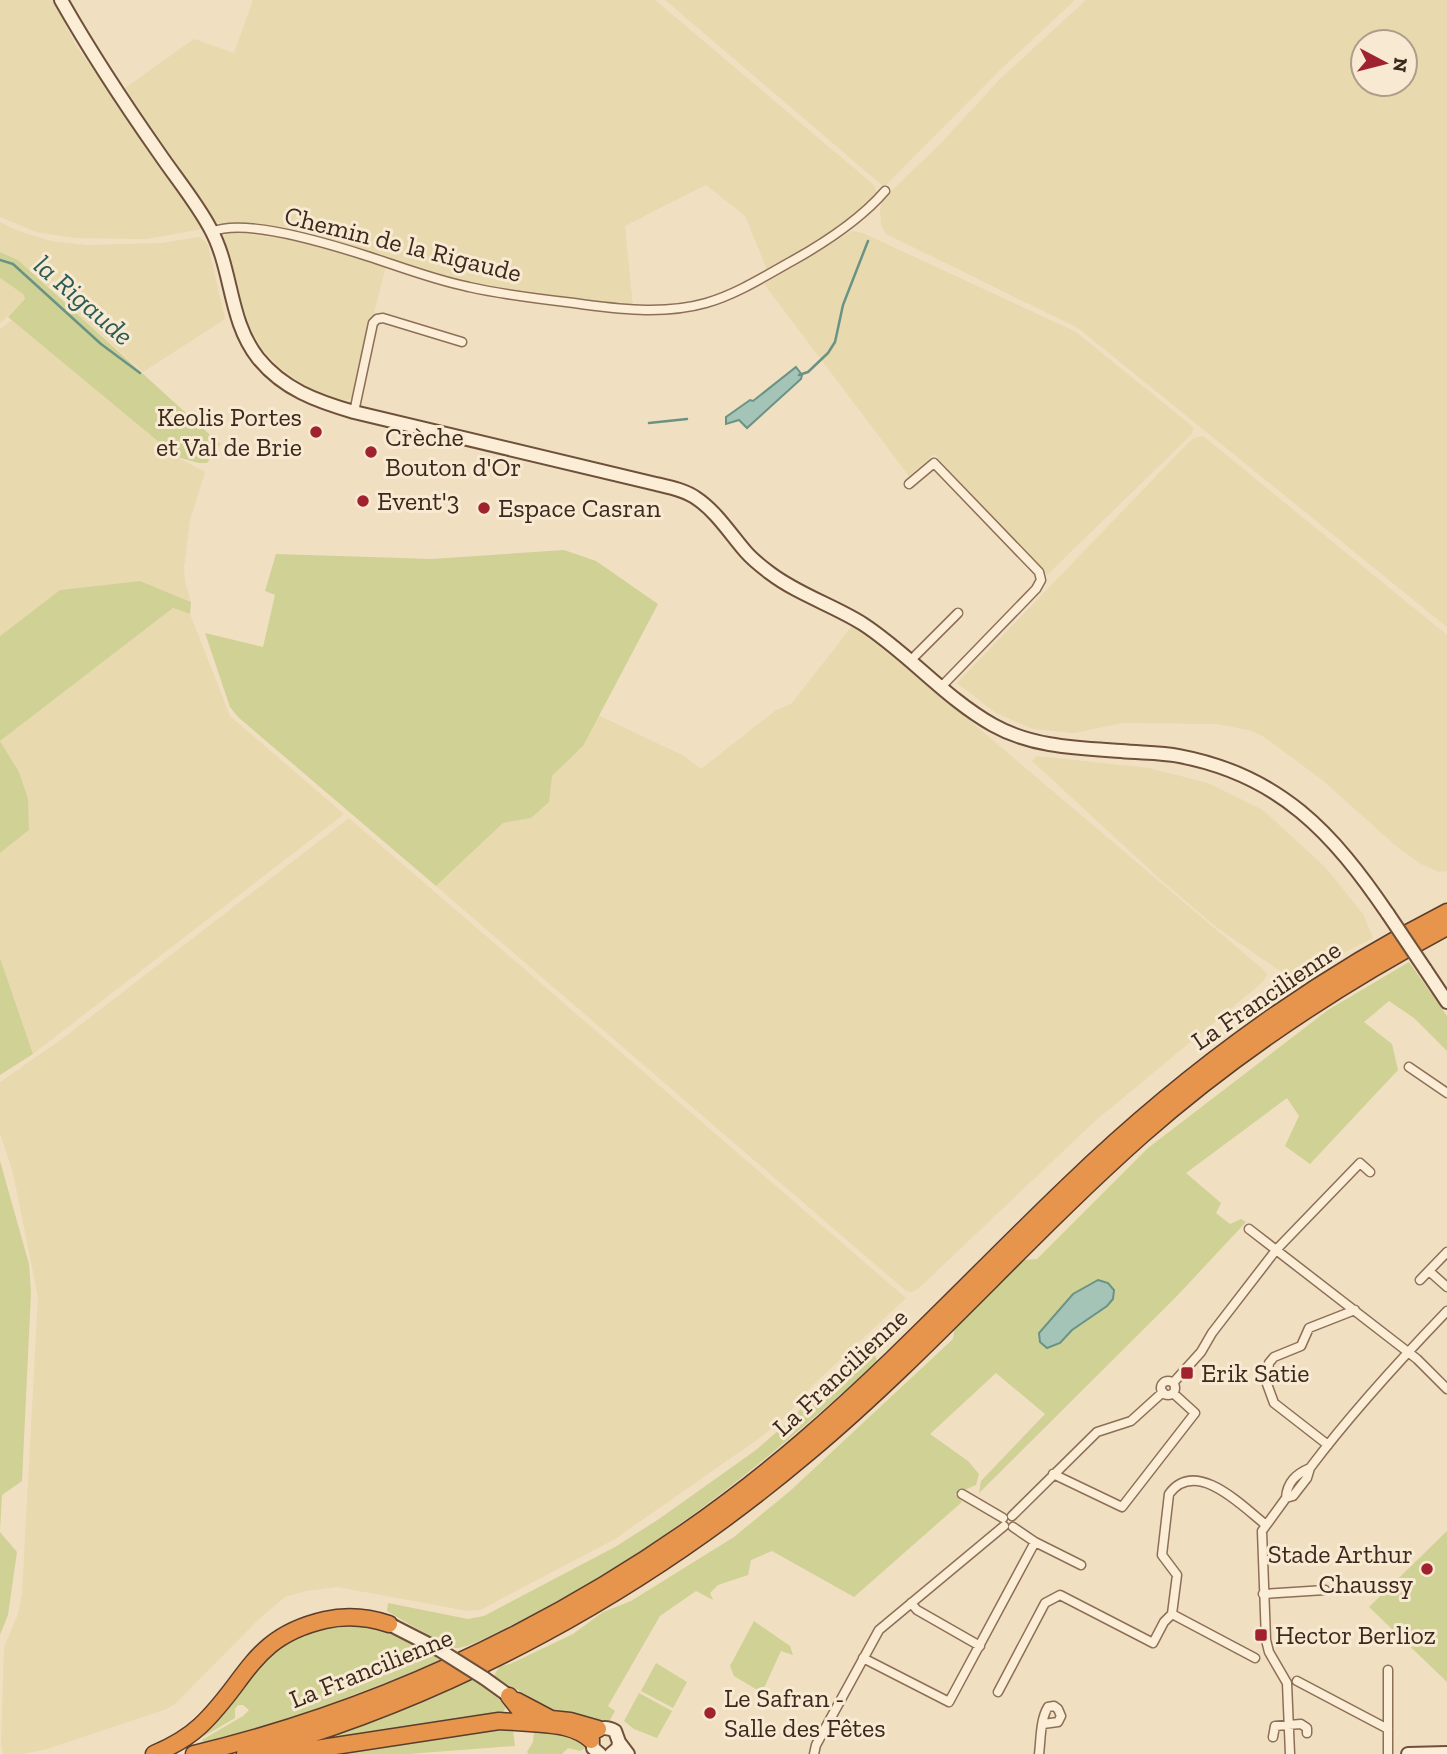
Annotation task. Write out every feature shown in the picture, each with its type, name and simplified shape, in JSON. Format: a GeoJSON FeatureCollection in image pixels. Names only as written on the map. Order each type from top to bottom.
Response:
{"type":"FeatureCollection","features":[{"type":"Feature","properties":{"kind":"highway","name":"La Francilienne"},"geometry":{"type":"LineString","coordinates":[[194,1754],[321,1716],[431,1674],[555,1612],[638,1563],[717,1508],[803,1441],[897,1355],[1070,1183],[1196,1073],[1316,988],[1447,912]]}},
{"type":"Feature","properties":{"kind":"highway","name":"La Francilienne"},"geometry":{"type":"LineString","coordinates":[[245,1754],[382,1708],[499,1656],[635,1579],[714,1526],[800,1460],[849,1417],[1081,1191],[1143,1134],[1206,1082],[1267,1035],[1324,998],[1447,927]]}},
{"type":"Feature","properties":{"kind":"highway"},"geometry":{"type":"LineString","coordinates":[[154,1754],[200,1726],[248,1665],[281,1637],[316,1622],[332,1619],[373,1618],[389,1624]]}},
{"type":"Feature","properties":{"kind":"highway"},"geometry":{"type":"LineString","coordinates":[[499,1721],[508,1710],[509,1696]]}},
{"type":"Feature","properties":{"kind":"highway"},"geometry":{"type":"LineString","coordinates":[[509,1696],[530,1723]]}},
{"type":"Feature","properties":{"kind":"highway"},"geometry":{"type":"LineString","coordinates":[[509,1696],[551,1719],[570,1721],[593,1745]]}},
{"type":"Feature","properties":{"kind":"highway"},"geometry":{"type":"LineString","coordinates":[[283,1754],[499,1721],[568,1727],[584,1734],[593,1745]]}},
{"type":"Feature","properties":{"kind":"main road"},"geometry":{"type":"LineString","coordinates":[[63,4],[95,60],[201,212],[219,250],[239,323],[257,357],[283,383],[300,394],[354,412],[679,490],[696,498],[708,508],[749,556],[771,573],[796,591],[862,623],[986,721],[1020,738],[1063,746],[1177,755],[1244,776],[1301,810],[1329,836],[1353,864],[1447,1002]]}},
{"type":"Feature","properties":{"kind":"main road"},"geometry":{"type":"LineString","coordinates":[[389,1624],[438,1648],[509,1696]]}},
{"type":"Feature","properties":{"kind":"main road"},"geometry":{"type":"LineString","coordinates":[[593,1745],[607,1727],[615,1731],[628,1754]]}},
{"type":"Feature","properties":{"kind":"main road"},"geometry":{"type":"LineString","coordinates":[[611,1754],[618,1748],[619,1742]]}},
{"type":"Feature","properties":{"kind":"main road"},"geometry":{"type":"LineString","coordinates":[[1408,1754],[1447,1753]]}},
{"type":"Feature","properties":{"kind":"street","name":"Chemin de la Rigaude"},"geometry":{"type":"LineString","coordinates":[[212,232],[222,228],[236,228],[309,237],[444,281],[505,294],[604,307],[683,308],[707,303],[744,288],[809,251],[857,218],[885,191]]}},
{"type":"Feature","properties":{"kind":"street"},"geometry":{"type":"LineString","coordinates":[[354,412],[373,323],[377,319],[383,318],[463,342]]}},
{"type":"Feature","properties":{"kind":"street"},"geometry":{"type":"LineString","coordinates":[[909,484],[934,463],[1039,572],[1041,580],[1036,589],[942,688]]}},
{"type":"Feature","properties":{"kind":"street"},"geometry":{"type":"LineString","coordinates":[[909,661],[958,613]]}},
{"type":"Feature","properties":{"kind":"street"},"geometry":{"type":"LineString","coordinates":[[1409,1067],[1447,1093]]}},
{"type":"Feature","properties":{"kind":"street"},"geometry":{"type":"LineString","coordinates":[[814,1754],[816,1745],[878,1630],[1008,1522],[1097,1432],[1131,1421],[1170,1389],[1201,1353],[1212,1333],[1276,1250],[1360,1163],[1370,1172]]}},
{"type":"Feature","properties":{"kind":"street"},"geometry":{"type":"LineString","coordinates":[[1250,1229],[1407,1352],[1447,1389]]}},
{"type":"Feature","properties":{"kind":"street"},"geometry":{"type":"LineString","coordinates":[[1420,1280],[1447,1252]]}},
{"type":"Feature","properties":{"kind":"street"},"geometry":{"type":"LineString","coordinates":[[1429,1271],[1447,1287]]}},
{"type":"Feature","properties":{"kind":"street"},"geometry":{"type":"LineString","coordinates":[[1328,1445],[1274,1403],[1267,1384],[1269,1363],[1274,1357],[1301,1346],[1309,1328],[1355,1310]]}},
{"type":"Feature","properties":{"kind":"street"},"geometry":{"type":"LineString","coordinates":[[1290,1754],[1288,1690],[1266,1640],[1262,1531],[1286,1499],[1287,1488],[1298,1474],[1310,1468],[1407,1352],[1447,1311]]}},
{"type":"Feature","properties":{"kind":"street"},"geometry":{"type":"LineString","coordinates":[[1053,1474],[1122,1507],[1195,1413],[1170,1389]]}},
{"type":"Feature","properties":{"kind":"street"},"geometry":{"type":"LineString","coordinates":[[998,1692],[1045,1603],[1060,1595],[1153,1643],[1164,1622],[1172,1615],[1177,1575],[1162,1555],[1169,1494],[1174,1488],[1193,1481],[1212,1484],[1266,1525]]}},
{"type":"Feature","properties":{"kind":"street"},"geometry":{"type":"LineString","coordinates":[[962,1494],[1035,1542],[1081,1565]]}},
{"type":"Feature","properties":{"kind":"street"},"geometry":{"type":"LineString","coordinates":[[863,1658],[949,1702],[1035,1542]]}},
{"type":"Feature","properties":{"kind":"street"},"geometry":{"type":"LineString","coordinates":[[1263,1594],[1325,1590]]}},
{"type":"Feature","properties":{"kind":"street"},"geometry":{"type":"LineString","coordinates":[[911,1603],[917,1610],[980,1646]]}},
{"type":"Feature","properties":{"kind":"street"},"geometry":{"type":"LineString","coordinates":[[1172,1615],[1255,1658]]}},
{"type":"Feature","properties":{"kind":"street"},"geometry":{"type":"LineString","coordinates":[[1388,1670],[1388,1754]]}},
{"type":"Feature","properties":{"kind":"street"},"geometry":{"type":"LineString","coordinates":[[1297,1681],[1388,1729]]}},
{"type":"Feature","properties":{"kind":"street"},"geometry":{"type":"LineString","coordinates":[[1039,1754],[1042,1724]]}},
{"type":"Feature","properties":{"kind":"street"},"geometry":{"type":"LineString","coordinates":[[1273,1737],[1276,1726],[1301,1724],[1307,1728],[1307,1734]]}},
{"type":"Feature","properties":{"kind":"shaded area"},"geometry":{"type":"Polygon","coordinates":[[[0,0],[53,0],[76,46],[195,211],[202,229],[147,239],[75,238],[36,232],[0,217],[0,0]]]}},
{"type":"Feature","properties":{"kind":"shaded area"},"geometry":{"type":"Polygon","coordinates":[[[253,0],[655,0],[874,185],[877,194],[852,219],[817,244],[768,272],[745,216],[706,185],[625,226],[633,308],[545,298],[464,282],[260,228],[216,223],[125,88],[194,39],[234,53],[253,0]]]}},
{"type":"Feature","properties":{"kind":"shaded area"},"geometry":{"type":"Polygon","coordinates":[[[665,0],[1075,0],[1003,67],[884,187],[665,0]]]}},
{"type":"Feature","properties":{"kind":"shaded area"},"geometry":{"type":"Polygon","coordinates":[[[1086,0],[1447,0],[1447,627],[1078,328],[886,234],[881,225],[882,200],[942,142],[1001,78],[1086,0]]]}},
{"type":"Feature","properties":{"kind":"shaded area"},"geometry":{"type":"Polygon","coordinates":[[[0,222],[51,241],[87,245],[161,243],[200,237],[208,245],[225,319],[143,372],[18,260],[0,252],[0,222]]]}},
{"type":"Feature","properties":{"kind":"shaded area"},"geometry":{"type":"Polygon","coordinates":[[[852,231],[863,233],[1076,332],[1193,427],[1192,434],[1047,575],[934,454],[909,476],[764,284],[852,231]]]}},
{"type":"Feature","properties":{"kind":"shaded area"},"geometry":{"type":"Polygon","coordinates":[[[227,232],[320,246],[386,266],[352,399],[341,401],[308,388],[280,368],[261,348],[237,295],[223,238],[227,232]]]}},
{"type":"Feature","properties":{"kind":"shaded area"},"geometry":{"type":"Polygon","coordinates":[[[0,278],[23,294],[25,300],[0,323],[0,278]]]}},
{"type":"Feature","properties":{"kind":"shaded area"},"geometry":{"type":"Polygon","coordinates":[[[12,320],[177,457],[205,472],[190,520],[184,568],[191,602],[140,581],[60,590],[0,636],[0,329],[12,320]]]}},
{"type":"Feature","properties":{"kind":"shaded area"},"geometry":{"type":"Polygon","coordinates":[[[796,367],[802,375],[801,379],[747,428],[739,420],[726,424],[726,417],[750,400],[753,401],[796,367]]]}},
{"type":"Feature","properties":{"kind":"shaded area"},"geometry":{"type":"Polygon","coordinates":[[[1203,436],[1447,635],[1447,871],[1439,872],[1421,864],[1396,846],[1321,779],[1252,731],[1217,724],[1123,723],[1074,733],[1033,729],[996,713],[957,683],[1187,444],[1194,438],[1203,436]]]}},
{"type":"Feature","properties":{"kind":"shaded area"},"geometry":{"type":"Polygon","coordinates":[[[173,608],[190,614],[230,716],[344,814],[33,1054],[0,958],[0,853],[29,830],[28,800],[19,772],[0,741],[173,608]]]}},
{"type":"Feature","properties":{"kind":"shaded area"},"geometry":{"type":"Polygon","coordinates":[[[853,625],[943,698],[1267,975],[1263,982],[1095,1121],[918,1289],[911,1292],[906,1291],[436,886],[503,823],[531,818],[552,776],[583,746],[598,715],[684,756],[701,769],[776,710],[791,704],[853,625]]]}},
{"type":"Feature","properties":{"kind":"shaded area"},"geometry":{"type":"Polygon","coordinates":[[[1037,756],[1149,768],[1208,783],[1263,810],[1326,868],[1363,914],[1373,938],[1294,978],[1283,973],[1216,927],[1161,880],[1032,761],[1037,756]]]}},
{"type":"Feature","properties":{"kind":"shaded area"},"geometry":{"type":"Polygon","coordinates":[[[349,818],[906,1298],[813,1385],[787,1415],[761,1437],[615,1539],[480,1610],[468,1611],[337,1587],[285,1597],[259,1619],[175,1704],[47,1749],[23,1754],[3,1754],[4,1647],[18,1614],[22,1593],[38,1297],[13,1173],[0,1133],[0,1082],[62,1039],[349,818]]]}},
{"type":"Feature","properties":{"kind":"shaded area"},"geometry":{"type":"Polygon","coordinates":[[[1098,1280],[1108,1283],[1114,1290],[1113,1299],[1072,1330],[1060,1343],[1047,1348],[1040,1342],[1039,1333],[1073,1294],[1098,1280]]]}},
{"type":"Feature","properties":{"kind":"green space"},"geometry":{"type":"Polygon","coordinates":[[[0,252],[18,260],[220,444],[207,463],[177,457],[8,317],[25,299],[23,294],[0,278],[0,252]]]}},
{"type":"Feature","properties":{"kind":"green space"},"geometry":{"type":"Polygon","coordinates":[[[564,550],[596,561],[658,604],[583,746],[552,776],[549,802],[531,818],[503,823],[436,886],[238,717],[230,707],[205,633],[263,647],[275,595],[265,591],[276,554],[432,559],[564,550]]]}},
{"type":"Feature","properties":{"kind":"green space"},"geometry":{"type":"Polygon","coordinates":[[[140,581],[191,602],[190,614],[173,608],[0,741],[0,636],[60,590],[140,581]]]}},
{"type":"Feature","properties":{"kind":"green space"},"geometry":{"type":"Polygon","coordinates":[[[0,741],[19,772],[28,799],[29,830],[0,853],[0,741]]]}},
{"type":"Feature","properties":{"kind":"green space"},"geometry":{"type":"Polygon","coordinates":[[[0,958],[33,1054],[0,1075],[0,958]]]}},
{"type":"Feature","properties":{"kind":"green space"},"geometry":{"type":"Polygon","coordinates":[[[1409,962],[1447,1016],[1447,1051],[1414,1018],[1389,1001],[1364,1022],[1392,1044],[1398,1070],[1310,1164],[1285,1146],[1299,1116],[1287,1098],[1186,1173],[1221,1203],[1216,1213],[1230,1224],[1241,1219],[1246,1222],[1176,1297],[979,1493],[981,1481],[1045,1414],[996,1373],[930,1434],[968,1461],[979,1474],[976,1485],[955,1494],[962,1502],[854,1597],[772,1551],[751,1560],[748,1575],[718,1585],[710,1593],[713,1600],[696,1591],[660,1616],[608,1706],[615,1711],[610,1720],[589,1723],[568,1720],[528,1702],[529,1696],[493,1677],[500,1666],[510,1664],[573,1634],[603,1612],[631,1601],[734,1537],[790,1491],[953,1339],[955,1326],[1024,1260],[1037,1259],[1148,1148],[1328,1010],[1409,962]],[[1108,1283],[1060,1343],[1072,1330],[1107,1306],[1108,1283]]]}},
{"type":"Feature","properties":{"kind":"green space"},"geometry":{"type":"Polygon","coordinates":[[[0,1161],[29,1264],[31,1292],[22,1481],[2,1495],[0,1530],[0,1161]]]}},
{"type":"Feature","properties":{"kind":"green space"},"geometry":{"type":"Polygon","coordinates":[[[885,1325],[879,1344],[874,1350],[877,1362],[792,1436],[660,1538],[566,1597],[486,1638],[457,1648],[387,1611],[388,1603],[468,1619],[484,1616],[615,1547],[756,1450],[794,1417],[811,1396],[885,1325]]]}},
{"type":"Feature","properties":{"kind":"green space","name":"Stade Arthur Chaussy"},"geometry":{"type":"Polygon","coordinates":[[[1447,1531],[1447,1682],[1369,1607],[1447,1531]]]}},
{"type":"Feature","properties":{"kind":"green space"},"geometry":{"type":"Polygon","coordinates":[[[0,1532],[17,1552],[8,1615],[0,1635],[0,1532]]]}},
{"type":"Feature","properties":{"kind":"green space"},"geometry":{"type":"Polygon","coordinates":[[[754,1621],[790,1646],[793,1655],[781,1651],[763,1690],[759,1691],[734,1676],[730,1666],[754,1621]]]}},
{"type":"Feature","properties":{"kind":"green space"},"geometry":{"type":"Polygon","coordinates":[[[358,1623],[413,1643],[444,1660],[278,1724],[205,1745],[202,1740],[249,1710],[238,1705],[235,1718],[199,1739],[198,1733],[244,1677],[284,1641],[312,1627],[358,1623]]]}},
{"type":"Feature","properties":{"kind":"green space"},"geometry":{"type":"Polygon","coordinates":[[[656,1663],[687,1682],[673,1708],[641,1691],[656,1663]]]}},
{"type":"Feature","properties":{"kind":"green space"},"geometry":{"type":"Polygon","coordinates":[[[471,1678],[507,1705],[501,1716],[313,1743],[313,1741],[471,1678]]]}},
{"type":"Feature","properties":{"kind":"green space"},"geometry":{"type":"Polygon","coordinates":[[[639,1693],[672,1711],[657,1738],[634,1729],[624,1721],[639,1693]]]}},
{"type":"Feature","properties":{"kind":"green space"},"geometry":{"type":"Polygon","coordinates":[[[502,1728],[513,1731],[515,1746],[408,1754],[326,1754],[502,1728]]]}},
{"type":"Feature","properties":{"kind":"green space"},"geometry":{"type":"Polygon","coordinates":[[[555,1728],[589,1746],[580,1751],[568,1748],[562,1754],[527,1752],[533,1742],[534,1731],[555,1728]]]}},
{"type":"Feature","properties":{"kind":"waterway","name":"la Rigaude"},"geometry":{"type":"LineString","coordinates":[[799,375],[808,372],[828,353],[835,342],[843,305],[868,241]]}},
{"type":"Feature","properties":{"kind":"waterway","name":"la Rigaude"},"geometry":{"type":"LineString","coordinates":[[0,260],[13,264],[101,344],[140,373]]}},
{"type":"Feature","properties":{"kind":"waterway","name":"la Rigaude"},"geometry":{"type":"LineString","coordinates":[[649,423],[687,419]]}},
{"type":"Feature","properties":{"kind":"place","name":"Keolis Portes et Val de Brie"},"geometry":{"type":"Point","coordinates":[316,432]}},
{"type":"Feature","properties":{"kind":"place","name":"Crèche Bouton d'Or"},"geometry":{"type":"Point","coordinates":[371,452]}},
{"type":"Feature","properties":{"kind":"place","name":"Event'3"},"geometry":{"type":"Point","coordinates":[363,501]}},
{"type":"Feature","properties":{"kind":"place","name":"Espace Casran"},"geometry":{"type":"Point","coordinates":[484,508]}},
{"type":"Feature","properties":{"kind":"place","name":"Erik Satie"},"geometry":{"type":"Point","coordinates":[1187,1373]}},
{"type":"Feature","properties":{"kind":"place","name":"Stade Arthur Chaussy"},"geometry":{"type":"Point","coordinates":[1427,1569]}},
{"type":"Feature","properties":{"kind":"place","name":"Hector Berlioz"},"geometry":{"type":"Point","coordinates":[1261,1635]}},
{"type":"Feature","properties":{"kind":"place","name":"Le Safran - Salle des Fêtes"},"geometry":{"type":"Point","coordinates":[710,1713]}}]}
